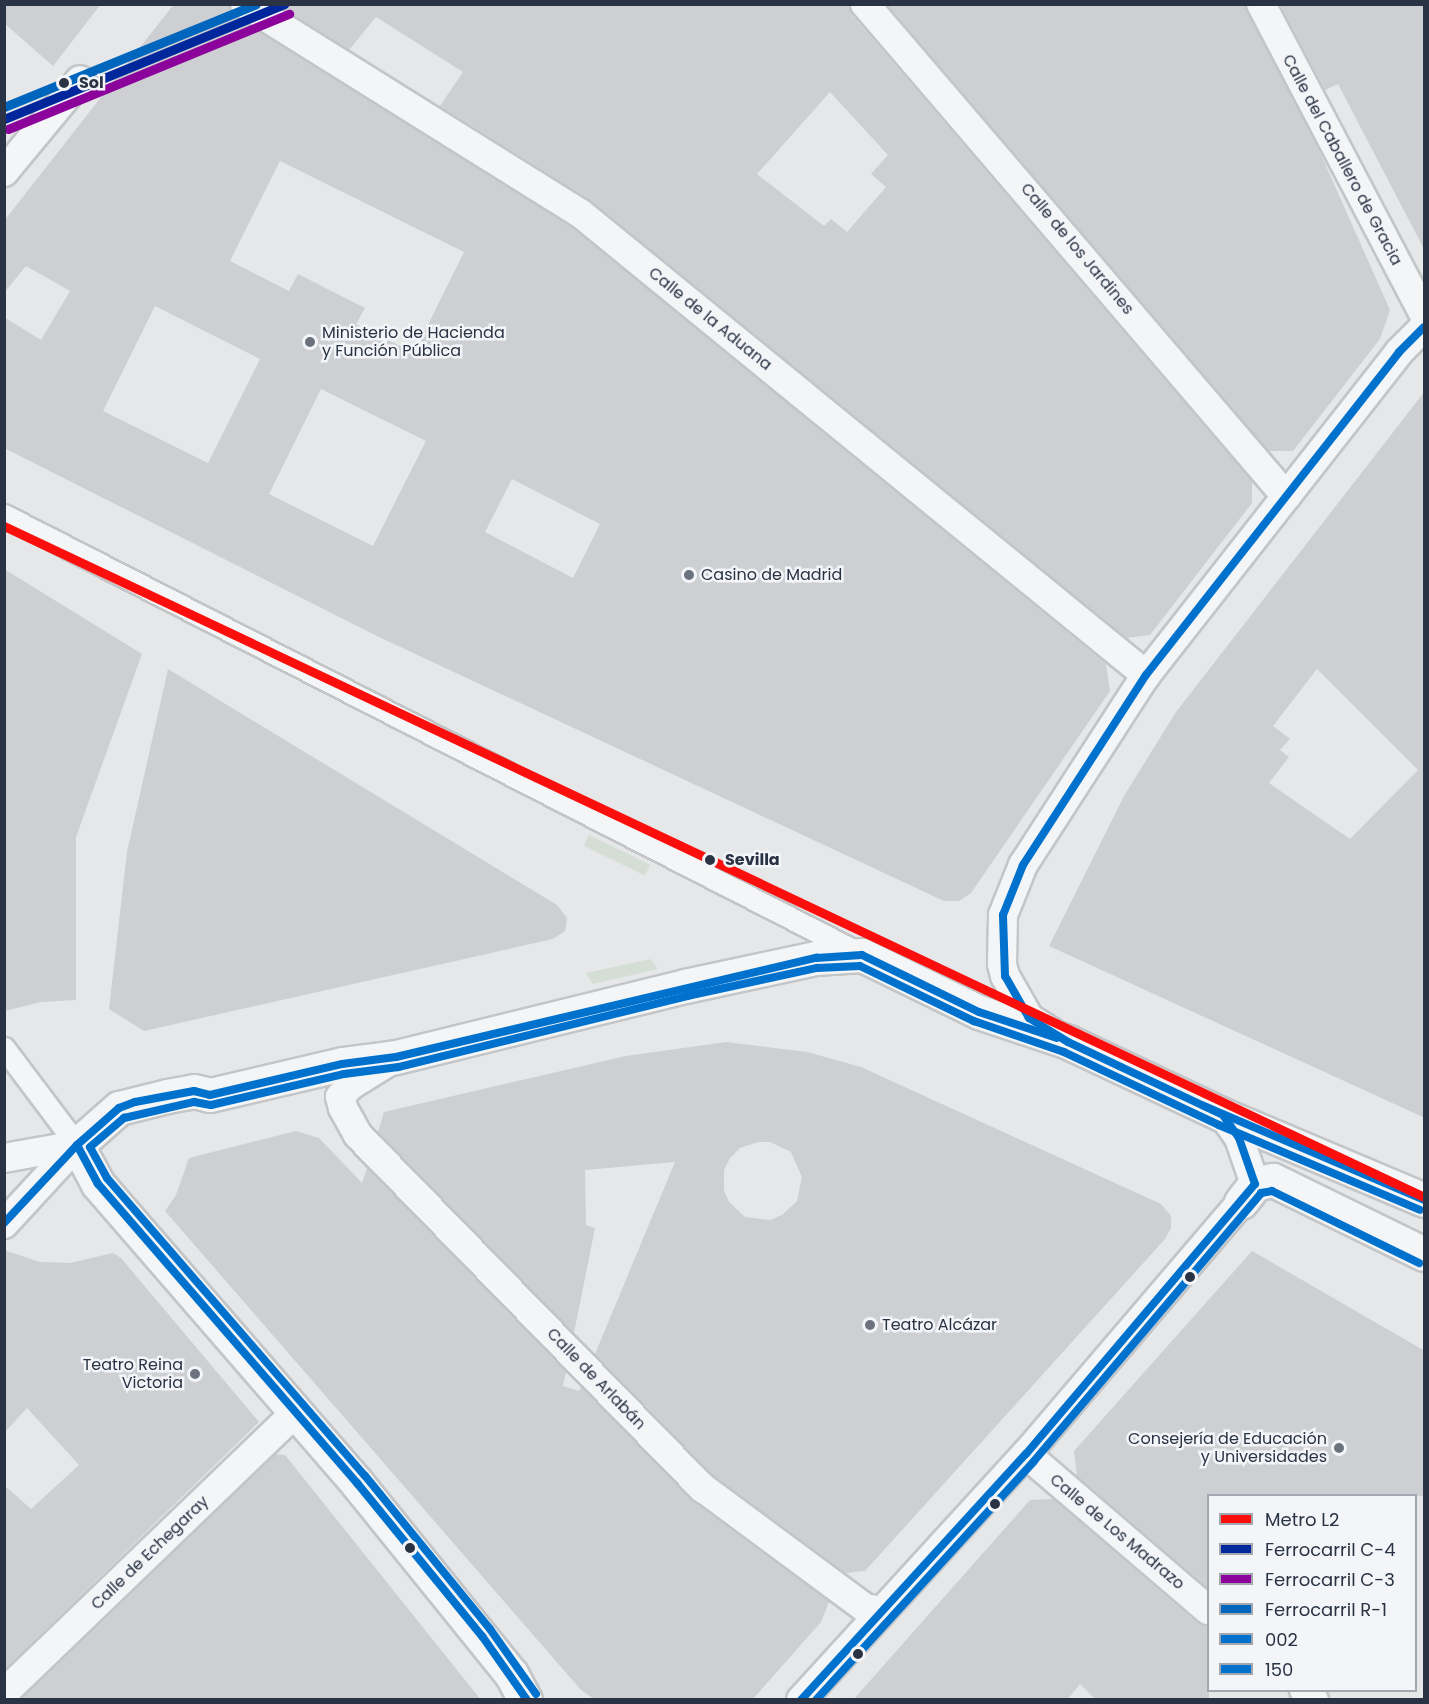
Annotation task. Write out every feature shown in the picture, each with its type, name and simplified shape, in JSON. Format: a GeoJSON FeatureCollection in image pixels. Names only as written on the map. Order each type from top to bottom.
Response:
{"type":"FeatureCollection","features":[{"type":"Feature","properties":{"kind":"street","name":"Calle de la Aduana"},"geometry":{"type":"LineString","coordinates":[[245,4],[580,213],[1146,675]]}},
{"type":"Feature","properties":{"kind":"street","name":"Calle de los Jardines"},"geometry":{"type":"LineString","coordinates":[[865,4],[1286,496]]}},
{"type":"Feature","properties":{"kind":"street","name":"Calle del Caballero de Gracia"},"geometry":{"type":"LineString","coordinates":[[1261,4],[1425,315]]}},
{"type":"Feature","properties":{"kind":"street"},"geometry":{"type":"LineString","coordinates":[[4,172],[80,80]]}},
{"type":"Feature","properties":{"kind":"street"},"geometry":{"type":"LineString","coordinates":[[1425,327],[1399,352],[1146,675],[1023,865],[1003,915],[1005,976],[1029,1018],[1068,1042],[1223,1115],[1425,1200]]}},
{"type":"Feature","properties":{"kind":"street"},"geometry":{"type":"LineString","coordinates":[[4,514],[862,955],[979,1012],[1068,1042]]}},
{"type":"Feature","properties":{"kind":"street"},"geometry":{"type":"LineString","coordinates":[[4,1224],[77,1146],[119,1108],[194,1091],[210,1095],[342,1064],[396,1057],[685,986],[816,958],[862,955]]}},
{"type":"Feature","properties":{"kind":"street"},"geometry":{"type":"LineString","coordinates":[[4,1048],[77,1146],[98,1184],[296,1412],[482,1636],[522,1698]]}},
{"type":"Feature","properties":{"kind":"street","name":"Calle de Arlabán"},"geometry":{"type":"LineString","coordinates":[[396,1057],[351,1085],[340,1097],[342,1108],[358,1135],[703,1488],[865,1608],[882,1611]]}},
{"type":"Feature","properties":{"kind":"street"},"geometry":{"type":"LineString","coordinates":[[1223,1115],[1239,1138],[1248,1193]]}},
{"type":"Feature","properties":{"kind":"street"},"geometry":{"type":"LineString","coordinates":[[4,1158],[77,1146]]}},
{"type":"Feature","properties":{"kind":"street"},"geometry":{"type":"LineString","coordinates":[[801,1700],[1026,1454],[1248,1193],[1274,1180],[1425,1254]]}},
{"type":"Feature","properties":{"kind":"street","name":"Calle de Echegaray"},"geometry":{"type":"LineString","coordinates":[[4,1693],[296,1412]]}},
{"type":"Feature","properties":{"kind":"street","name":"Calle de Los Madrazo"},"geometry":{"type":"LineString","coordinates":[[1026,1454],[1207,1608]]}},
{"type":"Feature","properties":{"kind":"shaded area"},"geometry":{"type":"Polygon","coordinates":[[[589,835],[650,865],[645,876],[584,846],[589,835]]]}},
{"type":"Feature","properties":{"kind":"shaded area"},"geometry":{"type":"Polygon","coordinates":[[[651,959],[658,969],[593,984],[586,973],[651,959]]]}},
{"type":"Feature","properties":{"kind":"building"},"geometry":{"type":"Polygon","coordinates":[[[4,4],[101,4],[53,66],[4,23],[4,4]]]}},
{"type":"Feature","properties":{"kind":"building"},"geometry":{"type":"Polygon","coordinates":[[[174,4],[229,4],[236,18],[570,226],[1106,664],[1110,691],[971,893],[959,901],[944,901],[379,637],[4,448],[4,317],[41,340],[70,291],[26,266],[4,293],[4,221],[174,4]],[[280,161],[230,261],[289,291],[298,274],[365,308],[356,324],[414,353],[464,252],[280,161]],[[155,306],[103,411],[208,463],[260,359],[155,306]],[[321,389],[269,494],[373,546],[426,441],[321,389]],[[512,479],[485,532],[573,578],[600,524],[512,479]]]}},
{"type":"Feature","properties":{"kind":"building"},"geometry":{"type":"Polygon","coordinates":[[[277,4],[849,4],[852,15],[1252,482],[1252,503],[1150,635],[1126,638],[590,200],[440,106],[463,72],[376,17],[349,50],[277,4]],[[830,92],[757,174],[824,226],[831,219],[847,232],[886,187],[871,174],[888,155],[830,92]]]}},
{"type":"Feature","properties":{"kind":"building"},"geometry":{"type":"Polygon","coordinates":[[[887,4],[1245,4],[1318,148],[1390,310],[1380,339],[1293,451],[1269,451],[887,4]]]}},
{"type":"Feature","properties":{"kind":"building"},"geometry":{"type":"Polygon","coordinates":[[[1280,4],[1425,4],[1425,251],[1338,84],[1325,90],[1280,4]]]}},
{"type":"Feature","properties":{"kind":"building"},"geometry":{"type":"Polygon","coordinates":[[[1425,391],[1425,1118],[1049,946],[1124,796],[1176,712],[1425,391]],[[1317,669],[1273,726],[1290,739],[1280,750],[1289,757],[1269,783],[1350,839],[1418,770],[1317,669]]]}},
{"type":"Feature","properties":{"kind":"building"},"geometry":{"type":"Polygon","coordinates":[[[4,569],[142,654],[76,837],[76,1000],[41,1002],[4,1011],[4,569]]]}},
{"type":"Feature","properties":{"kind":"building"},"geometry":{"type":"Polygon","coordinates":[[[168,669],[557,905],[567,918],[565,931],[553,939],[144,1031],[109,1009],[127,852],[168,669]]]}},
{"type":"Feature","properties":{"kind":"building"},"geometry":{"type":"Polygon","coordinates":[[[726,1042],[807,1052],[861,1067],[1161,1204],[1171,1216],[1171,1228],[1165,1239],[865,1571],[845,1573],[714,1476],[595,1354],[675,1162],[585,1170],[586,1225],[595,1228],[574,1333],[378,1132],[384,1112],[626,1056],[726,1042]],[[758,1142],[740,1148],[730,1158],[724,1170],[724,1190],[729,1202],[745,1217],[770,1220],[782,1215],[797,1201],[802,1177],[791,1152],[770,1142],[758,1142]]]}},
{"type":"Feature","properties":{"kind":"building"},"geometry":{"type":"Polygon","coordinates":[[[296,1131],[319,1138],[362,1183],[367,1168],[566,1372],[563,1386],[579,1391],[581,1387],[693,1501],[829,1602],[821,1622],[752,1700],[595,1700],[581,1690],[165,1211],[176,1195],[189,1158],[296,1131]]]}},
{"type":"Feature","properties":{"kind":"building"},"geometry":{"type":"Polygon","coordinates":[[[4,1250],[40,1262],[70,1263],[113,1253],[121,1258],[259,1422],[4,1670],[4,1485],[31,1509],[79,1465],[27,1408],[4,1433],[4,1250]]]}},
{"type":"Feature","properties":{"kind":"building"},"geometry":{"type":"Polygon","coordinates":[[[1252,1251],[1425,1351],[1425,1496],[1417,1496],[1417,1494],[1207,1494],[1207,1587],[1077,1476],[1074,1451],[1252,1251]]]}},
{"type":"Feature","properties":{"kind":"building"},"geometry":{"type":"Polygon","coordinates":[[[276,1454],[285,1455],[481,1700],[21,1700],[276,1454]]]}},
{"type":"Feature","properties":{"kind":"building"},"geometry":{"type":"Polygon","coordinates":[[[1053,1499],[1197,1623],[1207,1626],[1209,1700],[1096,1700],[1080,1684],[1067,1700],[853,1700],[1030,1500],[1053,1499]]]}},
{"type":"Feature","properties":{"kind":"metro line","name":"L2"},"geometry":{"type":"LineString","coordinates":[[4,526],[1424,1197]]}},
{"type":"Feature","properties":{"kind":"rail line","name":"R-1"},"geometry":{"type":"LineString","coordinates":[[4,107],[256,4]]}},
{"type":"Feature","properties":{"kind":"rail line","name":"C-4"},"geometry":{"type":"LineString","coordinates":[[4,119],[284,4]]}},
{"type":"Feature","properties":{"kind":"rail line","name":"C-3"},"geometry":{"type":"LineString","coordinates":[[8,129],[289,14]]}},
{"type":"Feature","properties":{"kind":"transit line","name":"002"},"geometry":{"type":"LineString","coordinates":[[801,1700],[1026,1454],[1255,1184],[1239,1138],[1223,1115],[1068,1042],[1029,1018],[1005,976],[1003,915],[1023,865],[1146,675],[1399,352],[1424,327]]}},
{"type":"Feature","properties":{"kind":"transit line","name":"002"},"geometry":{"type":"LineString","coordinates":[[4,1223],[77,1145],[119,1108],[135,1102],[194,1091],[210,1095],[342,1064],[396,1057],[816,958],[862,955],[979,1012],[1057,1038]]}},
{"type":"Feature","properties":{"kind":"transit line","name":"150"},"geometry":{"type":"LineString","coordinates":[[536,1694],[490,1629],[365,1476],[107,1178],[90,1147],[124,1118],[194,1102],[211,1105],[344,1074],[399,1067],[687,996],[817,968],[860,966],[974,1021],[1064,1052],[1219,1125],[1420,1210]]}},
{"type":"Feature","properties":{"kind":"transit line","name":"002"},"geometry":{"type":"LineString","coordinates":[[1204,1106],[1424,1200]]}},
{"type":"Feature","properties":{"kind":"transit line","name":"002"},"geometry":{"type":"LineString","coordinates":[[77,1145],[98,1184],[357,1483],[482,1636],[527,1700]]}},
{"type":"Feature","properties":{"kind":"transit line","name":"150"},"geometry":{"type":"LineString","coordinates":[[816,1700],[1034,1461],[1261,1193],[1272,1191],[1419,1263]]}},
{"type":"Feature","properties":{"kind":"place","name":"Sol"},"geometry":{"type":"Point","coordinates":[64,83]}},
{"type":"Feature","properties":{"kind":"place","name":"Ministerio de Hacienda y Función Pública"},"geometry":{"type":"Point","coordinates":[310,342]}},
{"type":"Feature","properties":{"kind":"place","name":"Casino de Madrid"},"geometry":{"type":"Point","coordinates":[689,575]}},
{"type":"Feature","properties":{"kind":"place","name":"Sevilla"},"geometry":{"type":"Point","coordinates":[710,860]}},
{"type":"Feature","properties":{"kind":"place","name":"Teatro Alcázar"},"geometry":{"type":"Point","coordinates":[870,1325]}},
{"type":"Feature","properties":{"kind":"place","name":"Teatro Reina Victoria"},"geometry":{"type":"Point","coordinates":[195,1374]}},
{"type":"Feature","properties":{"kind":"place","name":"Consejería de Educación y Universidades"},"geometry":{"type":"Point","coordinates":[1339,1448]}}]}
